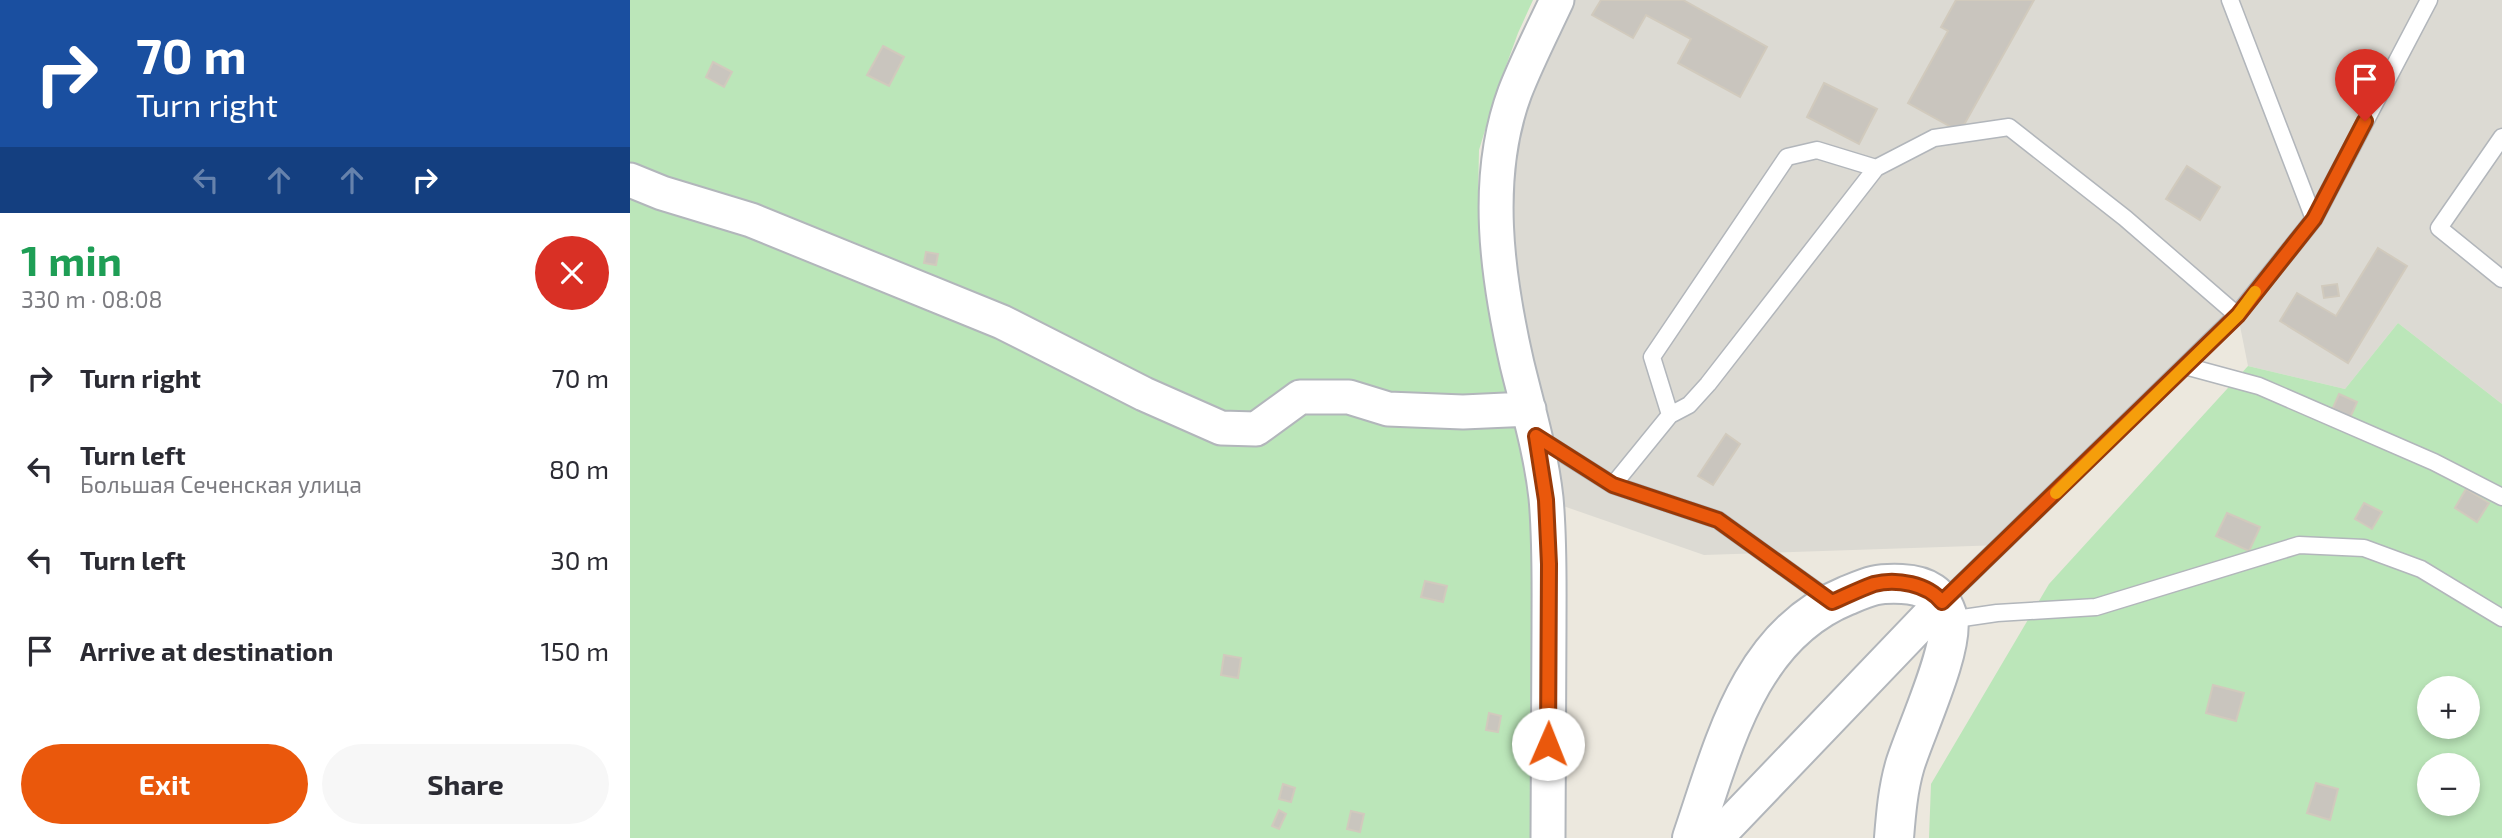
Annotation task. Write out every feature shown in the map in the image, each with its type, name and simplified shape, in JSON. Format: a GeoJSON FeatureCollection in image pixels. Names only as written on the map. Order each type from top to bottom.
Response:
{"type":"FeatureCollection","features":[{"type":"Feature","properties":{"kind":"street"},"geometry":{"type":"LineString","coordinates":[[1548,838],[1549,564],[1546,500],[1533,423],[1517,361],[1504,292],[1497,241],[1496,194],[1500,149],[1515,94],[1557,0]]}},
{"type":"Feature","properties":{"kind":"street"},"geometry":{"type":"LineString","coordinates":[[630,180],[751,220],[1002,322],[1144,394],[1221,428],[1256,429],[1300,397],[1349,397],[1388,409],[1463,412],[1533,423]]}},
{"type":"Feature","properties":{"kind":"street"},"geometry":{"type":"LineString","coordinates":[[1692,838],[1721,750],[1745,695],[1774,650],[1806,619],[1832,602],[1877,583],[1917,584],[1936,595],[1945,611],[1946,648],[1905,766],[1896,810],[1894,838]]}},
{"type":"Feature","properties":{"kind":"street"},"geometry":{"type":"LineString","coordinates":[[1716,838],[1945,611]]}},
{"type":"Feature","properties":{"kind":"lane"},"geometry":{"type":"LineString","coordinates":[[2230,0],[2314,219]]}},
{"type":"Feature","properties":{"kind":"lane"},"geometry":{"type":"LineString","coordinates":[[1945,611],[2238,315],[2314,219],[2430,0]]}},
{"type":"Feature","properties":{"kind":"lane"},"geometry":{"type":"LineString","coordinates":[[1613,485],[1670,415],[1689,405],[1708,384],[1876,168],[1934,138],[2009,127],[2125,218],[2238,315]]}},
{"type":"Feature","properties":{"kind":"lane"},"geometry":{"type":"LineString","coordinates":[[2502,137],[2439,229],[2502,279]]}},
{"type":"Feature","properties":{"kind":"lane"},"geometry":{"type":"LineString","coordinates":[[1670,415],[1652,357],[1787,157],[1817,150],[1876,168]]}},
{"type":"Feature","properties":{"kind":"lane"},"geometry":{"type":"LineString","coordinates":[[2185,366],[2259,386],[2434,462],[2502,497]]}},
{"type":"Feature","properties":{"kind":"lane"},"geometry":{"type":"LineString","coordinates":[[1533,423],[1613,485],[1718,520],[1832,602]]}},
{"type":"Feature","properties":{"kind":"lane"},"geometry":{"type":"LineString","coordinates":[[1945,611],[1997,613],[2096,607],[2299,545],[2364,548],[2421,569],[2502,618]]}},
{"type":"Feature","properties":{"kind":"shaded area"},"geometry":{"type":"Polygon","coordinates":[[[1557,0],[2502,0],[2502,404],[2398,323],[2345,389],[2248,366],[2238,316],[2002,545],[1704,555],[1546,500],[1496,194],[1557,0]]]}},
{"type":"Feature","properties":{"kind":"green space"},"geometry":{"type":"Polygon","coordinates":[[[630,0],[1533,0],[1498,88],[1479,150],[1478,197],[1485,292],[1499,363],[1522,438],[1531,501],[1536,806],[1534,838],[630,838],[630,0]]]}},
{"type":"Feature","properties":{"kind":"green space"},"geometry":{"type":"Polygon","coordinates":[[[2398,323],[2502,404],[2502,838],[1929,838],[1931,784],[2049,584],[2248,366],[2345,389],[2398,323]]]}},
{"type":"Feature","properties":{"kind":"building"},"geometry":{"type":"Polygon","coordinates":[[[1601,0],[1683,0],[1767,47],[1740,97],[1678,63],[1691,39],[1646,15],[1633,38],[1592,15],[1601,0]]]}},
{"type":"Feature","properties":{"kind":"building"},"geometry":{"type":"Polygon","coordinates":[[[1956,0],[2034,0],[1960,132],[1908,103],[1948,31],[1941,27],[1956,0]]]}},
{"type":"Feature","properties":{"kind":"building"},"geometry":{"type":"Polygon","coordinates":[[[883,46],[904,57],[889,86],[867,75],[883,46]]]}},
{"type":"Feature","properties":{"kind":"building"},"geometry":{"type":"Polygon","coordinates":[[[713,62],[732,72],[724,87],[706,77],[713,62]]]}},
{"type":"Feature","properties":{"kind":"building"},"geometry":{"type":"Polygon","coordinates":[[[1824,83],[1877,109],[1859,144],[1807,117],[1824,83]]]}},
{"type":"Feature","properties":{"kind":"building"},"geometry":{"type":"Polygon","coordinates":[[[2187,166],[2220,187],[2200,220],[2166,199],[2187,166]]]}},
{"type":"Feature","properties":{"kind":"building"},"geometry":{"type":"Polygon","coordinates":[[[2378,248],[2407,266],[2348,363],[2280,321],[2297,293],[2336,316],[2378,248]]]}},
{"type":"Feature","properties":{"kind":"building"},"geometry":{"type":"Polygon","coordinates":[[[926,252],[938,254],[936,265],[924,263],[926,252]]]}},
{"type":"Feature","properties":{"kind":"building"},"geometry":{"type":"Polygon","coordinates":[[[2337,284],[2339,296],[2324,298],[2322,286],[2337,284]]]}},
{"type":"Feature","properties":{"kind":"building"},"geometry":{"type":"Polygon","coordinates":[[[2339,394],[2357,402],[2350,418],[2332,410],[2339,394]]]}},
{"type":"Feature","properties":{"kind":"building"},"geometry":{"type":"Polygon","coordinates":[[[1726,434],[1740,444],[1713,485],[1698,476],[1726,434]]]}},
{"type":"Feature","properties":{"kind":"building"},"geometry":{"type":"Polygon","coordinates":[[[2466,489],[2489,503],[2477,522],[2455,508],[2466,489]]]}},
{"type":"Feature","properties":{"kind":"building"},"geometry":{"type":"Polygon","coordinates":[[[2364,503],[2382,512],[2372,529],[2355,519],[2364,503]]]}},
{"type":"Feature","properties":{"kind":"building"},"geometry":{"type":"Polygon","coordinates":[[[2227,513],[2260,527],[2249,551],[2216,536],[2227,513]]]}},
{"type":"Feature","properties":{"kind":"building"},"geometry":{"type":"Polygon","coordinates":[[[1425,581],[1447,586],[1443,602],[1421,597],[1425,581]]]}},
{"type":"Feature","properties":{"kind":"building"},"geometry":{"type":"Polygon","coordinates":[[[1224,655],[1241,658],[1238,678],[1221,675],[1224,655]]]}},
{"type":"Feature","properties":{"kind":"building"},"geometry":{"type":"Polygon","coordinates":[[[2213,685],[2244,693],[2236,721],[2206,713],[2213,685]]]}},
{"type":"Feature","properties":{"kind":"building"},"geometry":{"type":"Polygon","coordinates":[[[1489,713],[1501,716],[1498,732],[1486,730],[1489,713]]]}},
{"type":"Feature","properties":{"kind":"building"},"geometry":{"type":"Polygon","coordinates":[[[2316,783],[2338,789],[2330,820],[2307,813],[2316,783]]]}},
{"type":"Feature","properties":{"kind":"building"},"geometry":{"type":"Polygon","coordinates":[[[1283,784],[1295,788],[1291,802],[1279,799],[1283,784]]]}},
{"type":"Feature","properties":{"kind":"building"},"geometry":{"type":"Polygon","coordinates":[[[1279,810],[1286,814],[1279,829],[1272,826],[1279,810]]]}},
{"type":"Feature","properties":{"kind":"building"},"geometry":{"type":"Polygon","coordinates":[[[1351,811],[1364,814],[1360,832],[1347,829],[1351,811]]]}},
{"type":"Feature","properties":{"kind":"slow traffic"},"geometry":{"type":"LineString","coordinates":[[2056,493],[2238,315],[2255,292]]}},
{"type":"Feature","properties":{"kind":"route"},"geometry":{"type":"LineString","coordinates":[[1548,744],[1549,564],[1546,500],[1536,436],[1613,485],[1718,520],[1832,602],[1877,583],[1917,584],[1936,595],[1942,602],[2238,315],[2314,219],[2365,121]]}}]}
